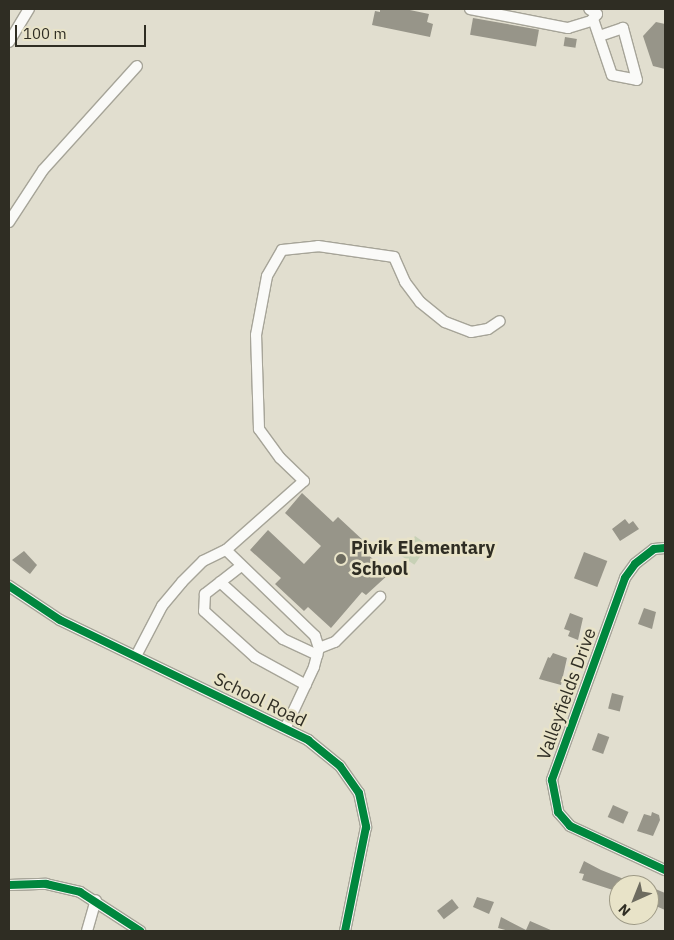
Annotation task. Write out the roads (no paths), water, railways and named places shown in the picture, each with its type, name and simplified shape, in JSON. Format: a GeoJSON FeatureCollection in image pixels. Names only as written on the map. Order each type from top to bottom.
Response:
{"type":"FeatureCollection","features":[{"type":"Feature","properties":{"kind":"street"},"geometry":{"type":"LineString","coordinates":[[9,42],[29,9]]}},
{"type":"Feature","properties":{"kind":"street"},"geometry":{"type":"LineString","coordinates":[[475,10],[560,28],[584,25],[595,13]]}},
{"type":"Feature","properties":{"kind":"street"},"geometry":{"type":"LineString","coordinates":[[595,13],[600,36],[612,75],[637,80],[623,28],[600,36]]}},
{"type":"Feature","properties":{"kind":"street"},"geometry":{"type":"LineString","coordinates":[[9,222],[43,170],[137,66]]}},
{"type":"Feature","properties":{"kind":"street"},"geometry":{"type":"LineString","coordinates":[[136,656],[162,606],[182,582],[203,561],[226,550],[304,481],[280,458],[258,429],[256,334],[267,276],[282,250],[318,246],[394,257],[405,282],[420,302],[445,322],[471,332],[488,328],[500,321]]}},
{"type":"Feature","properties":{"kind":"street","name":"Valleyfields Drive"},"geometry":{"type":"LineString","coordinates":[[665,548],[654,549],[635,564],[625,578],[552,780],[558,812],[570,826],[586,836],[665,870]]}},
{"type":"Feature","properties":{"kind":"street"},"geometry":{"type":"LineString","coordinates":[[226,550],[315,636],[318,652],[306,685],[285,729]]}},
{"type":"Feature","properties":{"kind":"street"},"geometry":{"type":"LineString","coordinates":[[241,566],[205,594],[204,610],[254,657],[306,685]]}},
{"type":"Feature","properties":{"kind":"street"},"geometry":{"type":"LineString","coordinates":[[220,582],[283,639],[318,652]]}},
{"type":"Feature","properties":{"kind":"street","name":"School Road"},"geometry":{"type":"LineString","coordinates":[[9,586],[60,620],[285,729],[326,753],[340,766],[359,794],[366,827],[345,931]]}},
{"type":"Feature","properties":{"kind":"street"},"geometry":{"type":"LineString","coordinates":[[318,652],[335,642],[380,597]]}},
{"type":"Feature","properties":{"kind":"street"},"geometry":{"type":"LineString","coordinates":[[9,884],[65,887],[96,900],[140,931]]}},
{"type":"Feature","properties":{"kind":"street"},"geometry":{"type":"LineString","coordinates":[[87,931],[96,900]]}},
{"type":"Feature","properties":{"kind":"place","name":"Pivik Elementary School"},"geometry":{"type":"Point","coordinates":[341,559]}}]}
